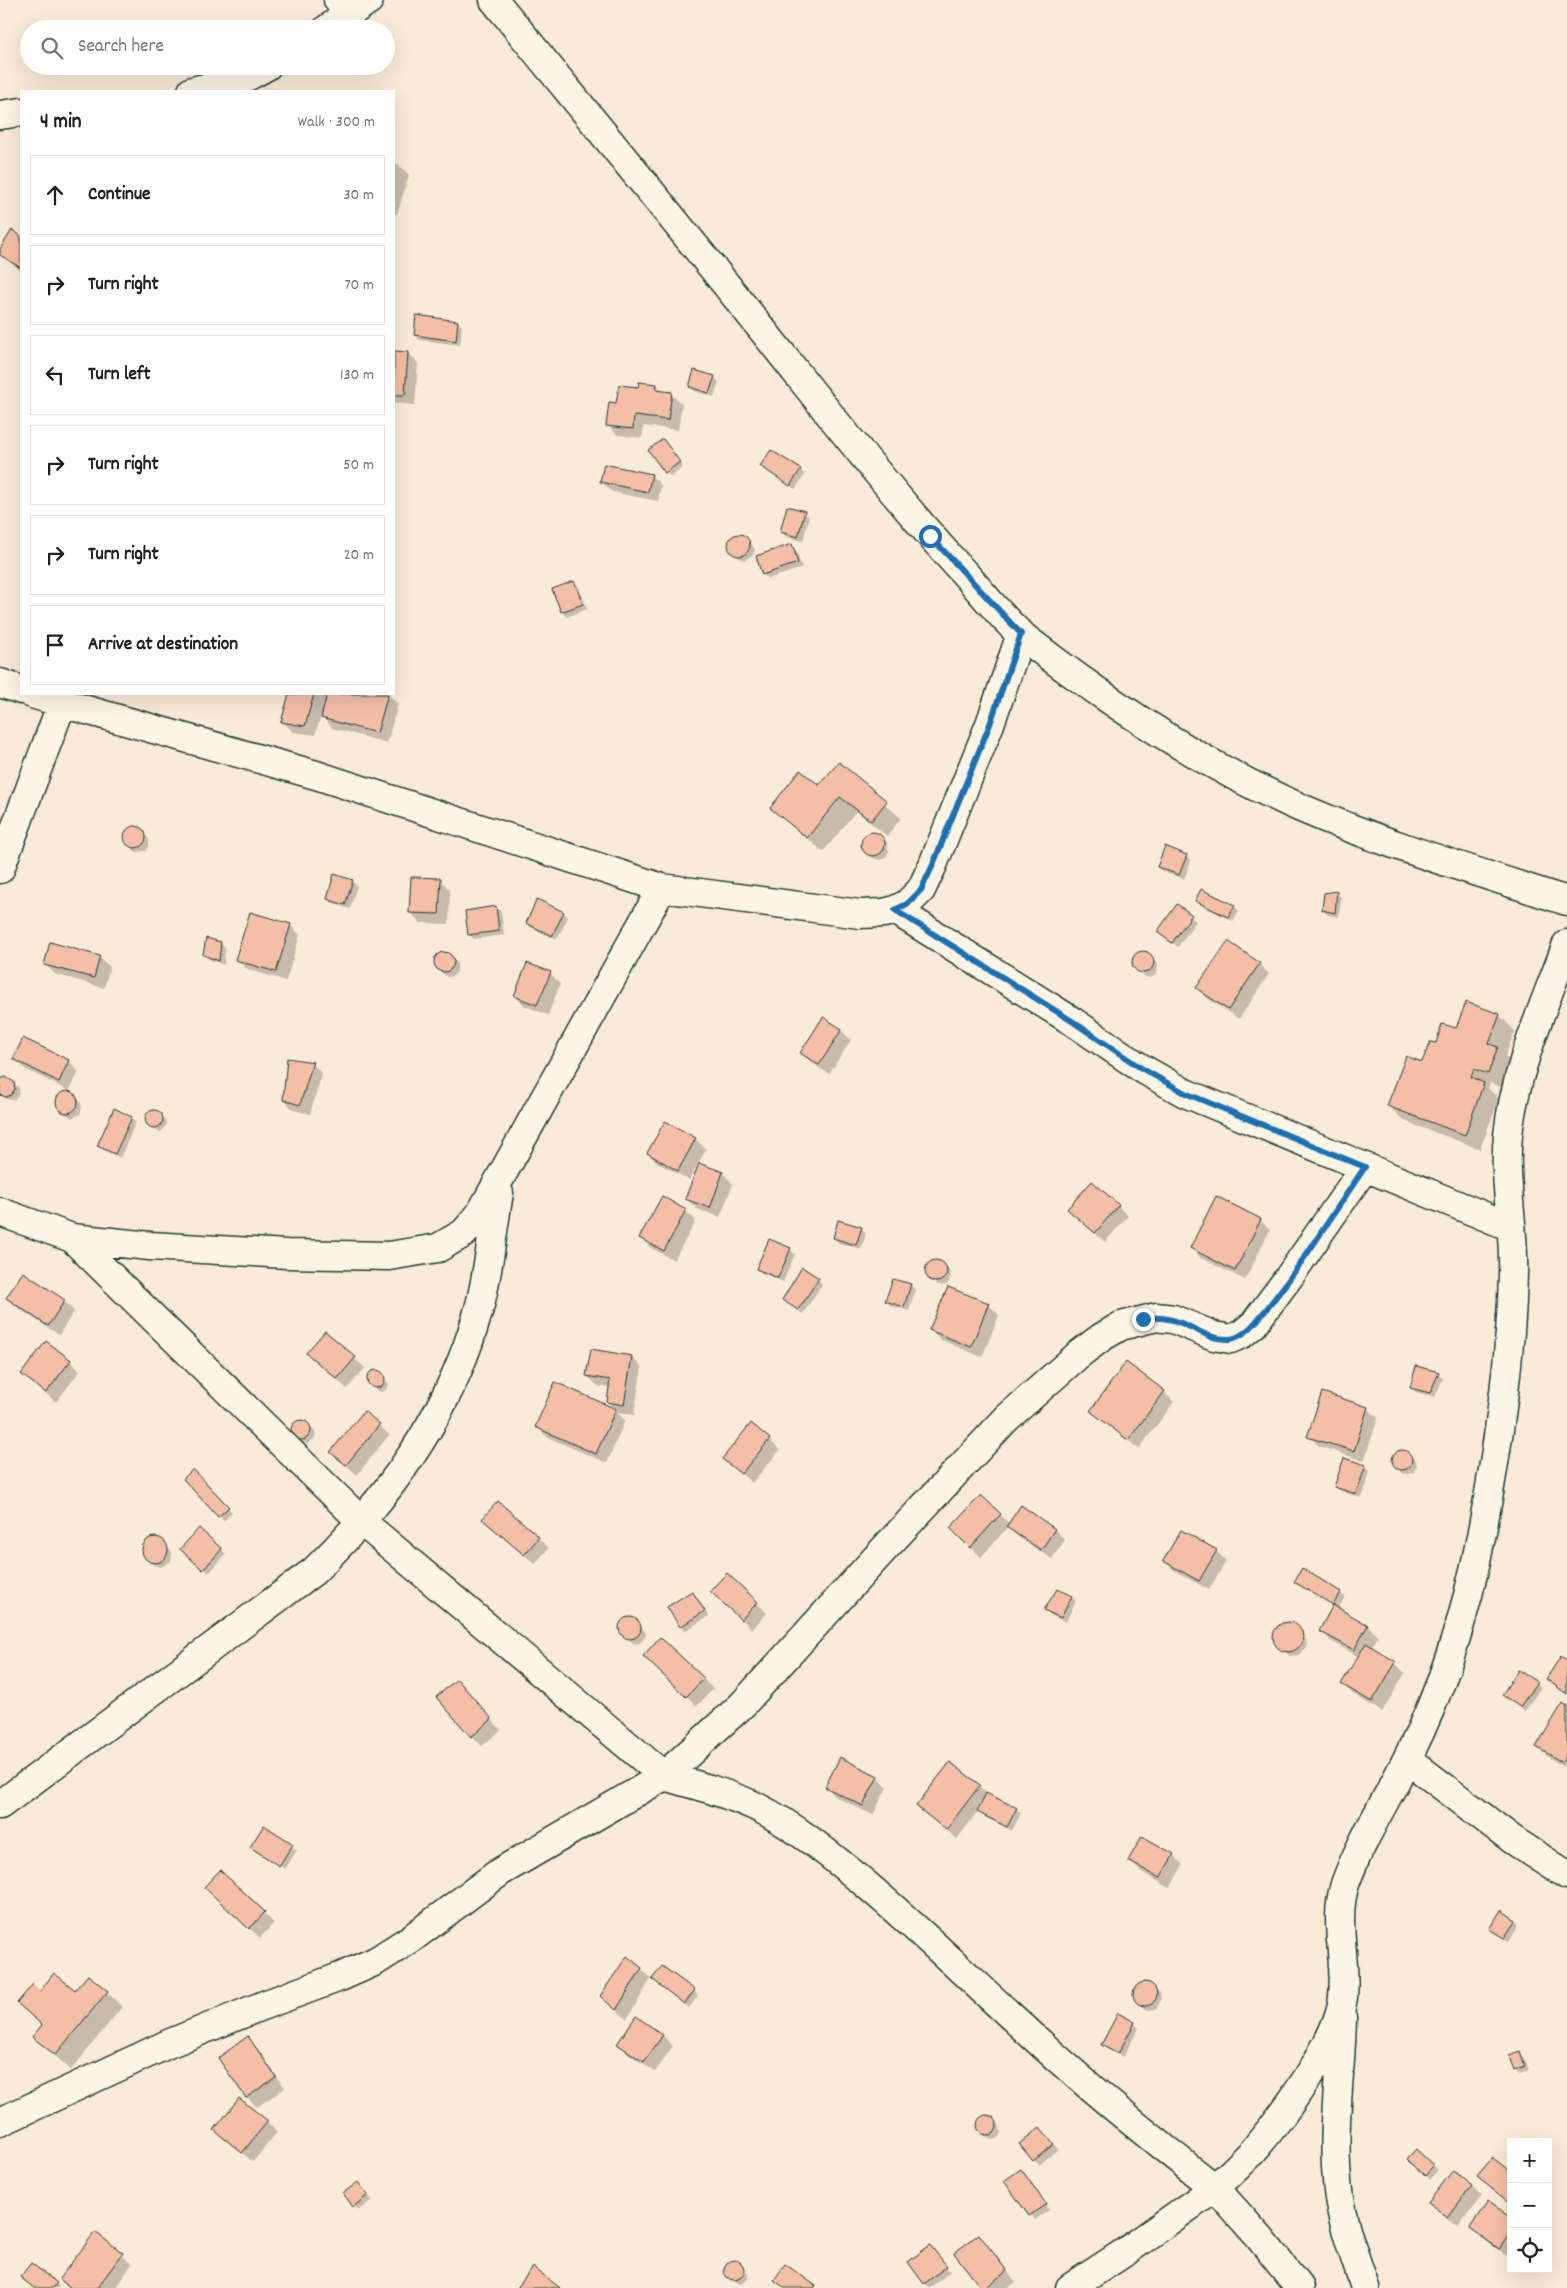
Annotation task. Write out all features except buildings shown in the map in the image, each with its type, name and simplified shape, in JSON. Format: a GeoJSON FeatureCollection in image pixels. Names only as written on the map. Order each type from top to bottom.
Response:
{"type":"FeatureCollection","features":[{"type":"Feature","properties":{"kind":"street"},"geometry":{"type":"LineString","coordinates":[[494,0],[734,294],[874,471],[930,536],[1021,634],[1130,713],[1239,778],[1356,831],[1567,901]]}},
{"type":"Feature","properties":{"kind":"street"},"geometry":{"type":"LineString","coordinates":[[196,90],[241,80],[250,75]]}},
{"type":"Feature","properties":{"kind":"street"},"geometry":{"type":"LineString","coordinates":[[0,115],[20,112]]}},
{"type":"Feature","properties":{"kind":"street"},"geometry":{"type":"LineString","coordinates":[[35,695],[316,775],[662,888],[860,914],[895,910],[907,904],[921,890],[990,724],[1021,634]]}},
{"type":"Feature","properties":{"kind":"street"},"geometry":{"type":"LineString","coordinates":[[0,683],[20,690]]}},
{"type":"Feature","properties":{"kind":"street"},"geometry":{"type":"LineString","coordinates":[[0,869],[62,703]]}},
{"type":"Feature","properties":{"kind":"street"},"geometry":{"type":"LineString","coordinates":[[0,1212],[72,1238],[150,1246],[278,1254],[389,1256],[438,1248],[464,1233],[480,1214],[662,888]]}},
{"type":"Feature","properties":{"kind":"street"},"geometry":{"type":"LineString","coordinates":[[895,910],[1072,1021],[1141,1068],[1185,1093],[1511,1227]]}},
{"type":"Feature","properties":{"kind":"street"},"geometry":{"type":"LineString","coordinates":[[1365,2288],[1343,2214],[1337,2181],[1336,2126],[1343,2000],[1340,1914],[1344,1889],[1355,1859],[1434,1703],[1456,1642],[1482,1534],[1501,1420],[1509,1348],[1514,1270],[1506,1163],[1508,1134],[1516,1091],[1567,944]]}},
{"type":"Feature","properties":{"kind":"street"},"geometry":{"type":"LineString","coordinates":[[0,2122],[168,2044],[340,1977],[376,1961],[412,1938],[500,1872],[664,1776],[743,1704],[1007,1418],[1078,1355],[1102,1337],[1122,1326],[1156,1317],[1173,1319],[1214,1336],[1231,1339],[1242,1334],[1254,1324],[1365,1167]]}},
{"type":"Feature","properties":{"kind":"street"},"geometry":{"type":"LineString","coordinates":[[0,1805],[314,1571],[362,1521],[392,1485],[422,1441],[452,1385],[469,1342],[481,1300],[502,1175]]}},
{"type":"Feature","properties":{"kind":"street"},"geometry":{"type":"LineString","coordinates":[[72,1238],[362,1521],[664,1776],[723,1792],[759,1808],[799,1832],[834,1858],[910,1922],[1025,2029],[1102,2097],[1215,2188],[1259,2237],[1300,2288]]}},
{"type":"Feature","properties":{"kind":"street"},"geometry":{"type":"LineString","coordinates":[[1407,1759],[1513,1840],[1567,1875]]}},
{"type":"Feature","properties":{"kind":"street"},"geometry":{"type":"LineString","coordinates":[[1070,2288],[1125,2252],[1215,2188],[1252,2152],[1280,2116],[1311,2070],[1332,2034],[1343,2000]]}},
{"type":"Feature","properties":{"kind":"route"},"geometry":{"type":"LineString","coordinates":[[930,536],[1021,634],[990,724],[932,867],[921,890],[907,904],[895,910],[1072,1021],[1141,1068],[1185,1093],[1365,1167],[1254,1324],[1242,1334],[1231,1339],[1214,1336],[1173,1319],[1156,1317],[1143,1319]]}}]}
